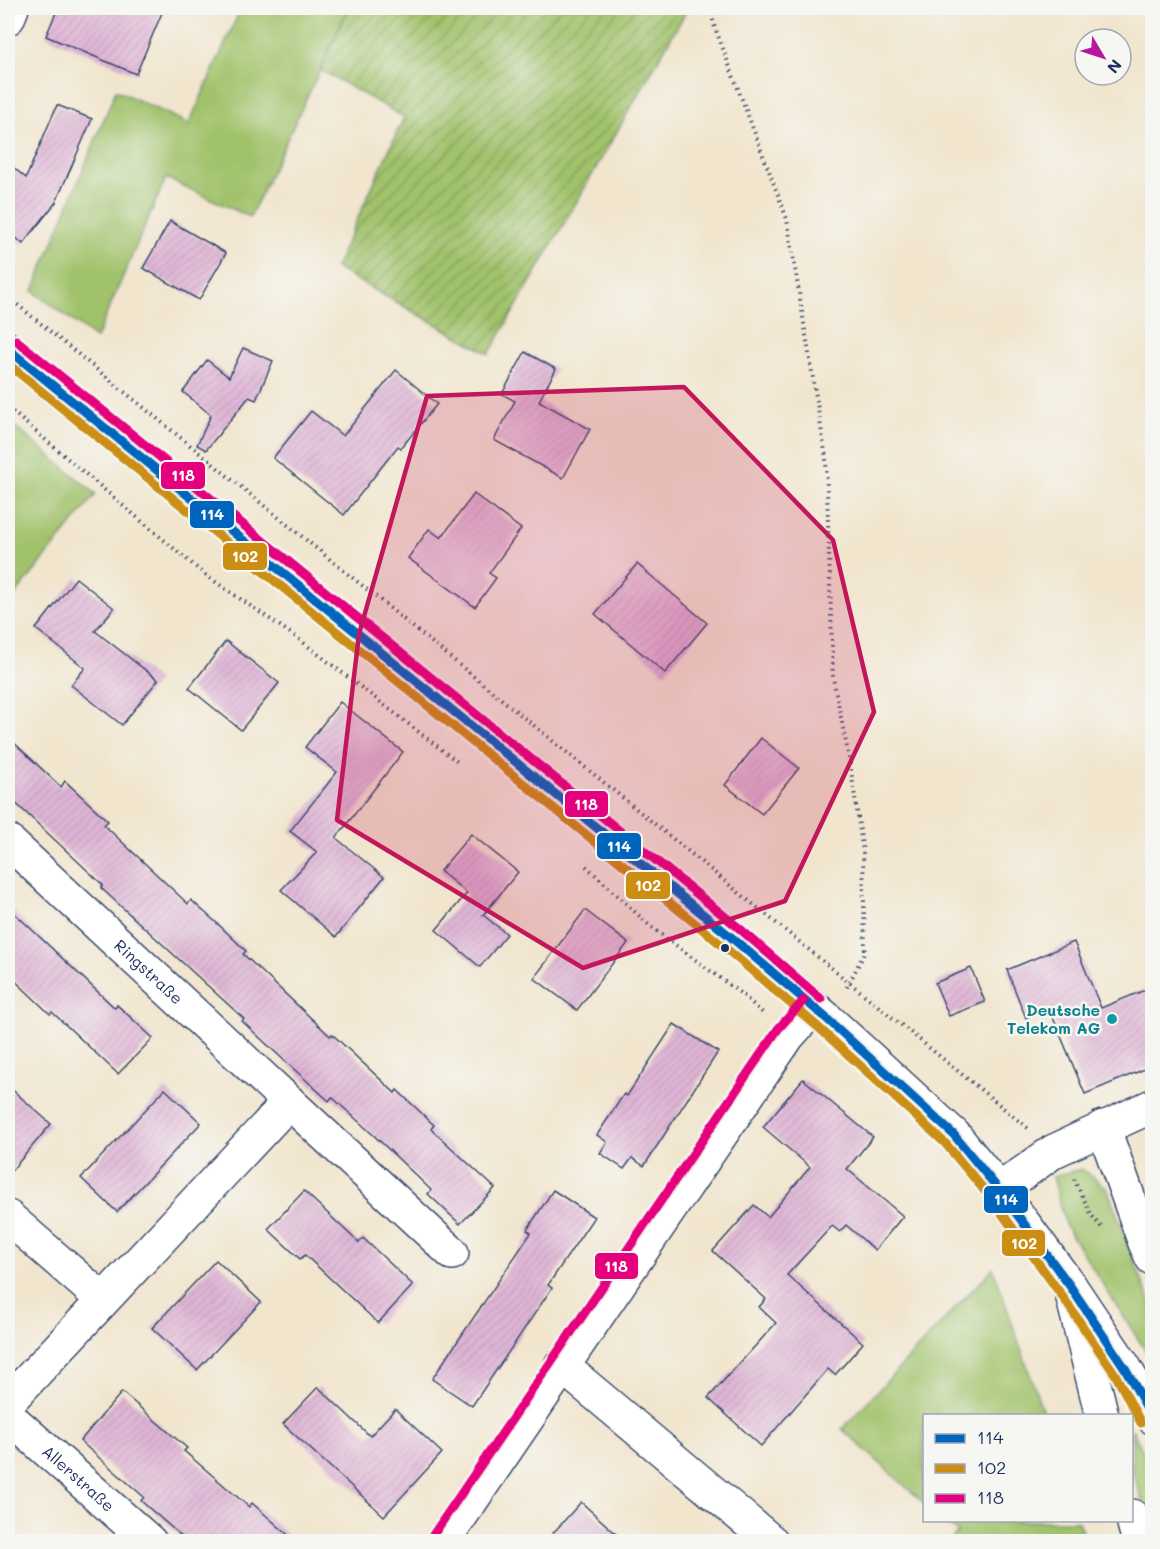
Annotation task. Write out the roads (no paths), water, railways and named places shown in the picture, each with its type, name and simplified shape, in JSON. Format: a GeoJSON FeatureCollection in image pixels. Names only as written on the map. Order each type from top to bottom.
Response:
{"type":"FeatureCollection","features":[{"type":"Feature","properties":{"kind":"main road"},"geometry":{"type":"LineString","coordinates":[[8,18],[12,8]]}},
{"type":"Feature","properties":{"kind":"main road"},"geometry":{"type":"LineString","coordinates":[[8,349],[731,937],[820,1013],[954,1135],[999,1190],[1070,1286],[1125,1368],[1152,1417]]}},
{"type":"Feature","properties":{"kind":"main road","name":"Ringstraße"},"geometry":{"type":"LineString","coordinates":[[8,841],[452,1253]]}},
{"type":"Feature","properties":{"kind":"main road"},"geometry":{"type":"LineString","coordinates":[[451,1538],[561,1365],[788,1036],[820,1013]]}},
{"type":"Feature","properties":{"kind":"main road"},"geometry":{"type":"LineString","coordinates":[[8,1402],[102,1299],[289,1102]]}},
{"type":"Feature","properties":{"kind":"main road"},"geometry":{"type":"LineString","coordinates":[[999,1190],[1054,1151],[1152,1106]]}},
{"type":"Feature","properties":{"kind":"main road"},"geometry":{"type":"LineString","coordinates":[[1103,1127],[1152,1258]]}},
{"type":"Feature","properties":{"kind":"main road"},"geometry":{"type":"LineString","coordinates":[[8,1217],[102,1299]]}},
{"type":"Feature","properties":{"kind":"main road"},"geometry":{"type":"LineString","coordinates":[[1070,1286],[1102,1414]]}},
{"type":"Feature","properties":{"kind":"main road"},"geometry":{"type":"LineString","coordinates":[[561,1365],[772,1542]]}},
{"type":"Feature","properties":{"kind":"main road","name":"Allerstraße"},"geometry":{"type":"LineString","coordinates":[[8,1416],[150,1542]]}},
{"type":"Feature","properties":{"kind":"main road"},"geometry":{"type":"LineString","coordinates":[[1133,1522],[1139,1542]]}},
{"type":"Feature","properties":{"kind":"place","name":"Deutsche Telekom AG"},"geometry":{"type":"Point","coordinates":[1112,1019]}}]}
